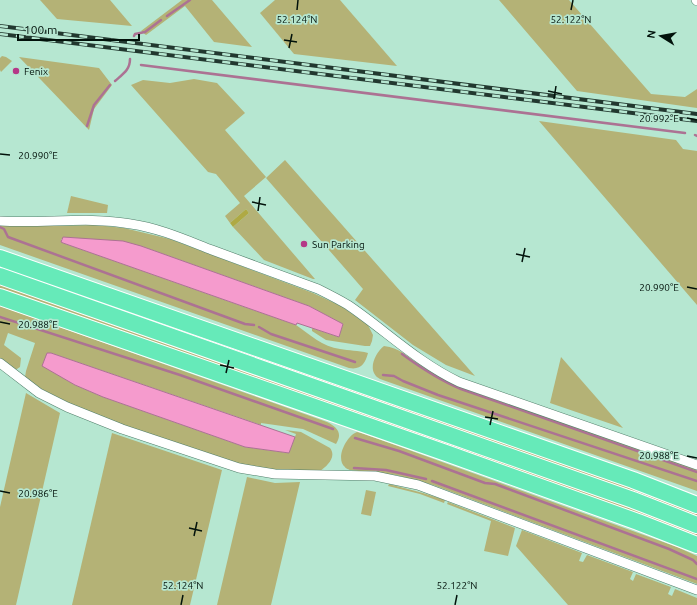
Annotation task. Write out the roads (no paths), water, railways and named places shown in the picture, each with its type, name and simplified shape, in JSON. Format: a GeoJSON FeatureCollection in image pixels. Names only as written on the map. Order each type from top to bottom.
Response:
{"type":"FeatureCollection","features":[{"type":"Feature","properties":{"kind":"highway"},"geometry":{"type":"LineString","coordinates":[[0,258],[516,438],[633,480],[697,505]]}},
{"type":"Feature","properties":{"kind":"highway"},"geometry":{"type":"LineString","coordinates":[[0,276],[633,500],[697,525]]}},
{"type":"Feature","properties":{"kind":"highway"},"geometry":{"type":"LineString","coordinates":[[0,297],[453,456],[638,522],[697,545]]}},
{"type":"Feature","properties":{"kind":"street"},"geometry":{"type":"LineString","coordinates":[[0,221],[106,220],[132,224],[192,242],[318,289],[330,295],[364,317],[422,362],[458,382],[697,465]]}},
{"type":"Feature","properties":{"kind":"street"},"geometry":{"type":"LineString","coordinates":[[0,363],[39,393],[67,407],[122,429],[239,468],[275,474],[375,476],[418,484],[697,590]]}},
{"type":"Feature","properties":{"kind":"waterway"},"geometry":{"type":"LineString","coordinates":[[167,16],[190,0]]}},
{"type":"Feature","properties":{"kind":"waterway"},"geometry":{"type":"LineString","coordinates":[[134,36],[135,34],[145,32],[161,20]]}},
{"type":"Feature","properties":{"kind":"waterway"},"geometry":{"type":"LineString","coordinates":[[115,81],[127,69],[130,59]]}},
{"type":"Feature","properties":{"kind":"waterway"},"geometry":{"type":"LineString","coordinates":[[141,65],[685,133]]}},
{"type":"Feature","properties":{"kind":"waterway"},"geometry":{"type":"LineString","coordinates":[[87,126],[94,105],[110,85]]}},
{"type":"Feature","properties":{"kind":"waterway"},"geometry":{"type":"LineString","coordinates":[[0,227],[4,229],[8,237],[245,324],[254,325]]}},
{"type":"Feature","properties":{"kind":"waterway"},"geometry":{"type":"LineString","coordinates":[[0,317],[180,375],[333,429]]}},
{"type":"Feature","properties":{"kind":"waterway"},"geometry":{"type":"LineString","coordinates":[[259,327],[271,334],[355,362]]}},
{"type":"Feature","properties":{"kind":"waterway"},"geometry":{"type":"LineString","coordinates":[[402,354],[445,382],[461,389],[697,472]]}},
{"type":"Feature","properties":{"kind":"waterway"},"geometry":{"type":"LineString","coordinates":[[383,375],[394,376],[438,395],[697,481]]}},
{"type":"Feature","properties":{"kind":"waterway"},"geometry":{"type":"LineString","coordinates":[[355,438],[399,451],[485,483],[495,484],[669,549],[693,560],[697,564]]}},
{"type":"Feature","properties":{"kind":"waterway"},"geometry":{"type":"LineString","coordinates":[[354,468],[386,470],[426,479]]}},
{"type":"Feature","properties":{"kind":"waterway"},"geometry":{"type":"LineString","coordinates":[[432,481],[697,579]]}},
{"type":"Feature","properties":{"kind":"railway"},"geometry":{"type":"LineString","coordinates":[[0,26],[697,114]]}},
{"type":"Feature","properties":{"kind":"railway"},"geometry":{"type":"LineString","coordinates":[[0,34],[697,121]]}},
{"type":"Feature","properties":{"kind":"place","name":"Fenix"},"geometry":{"type":"Point","coordinates":[16,71]}},
{"type":"Feature","properties":{"kind":"place","name":"Sun Parking"},"geometry":{"type":"Point","coordinates":[304,244]}}]}
